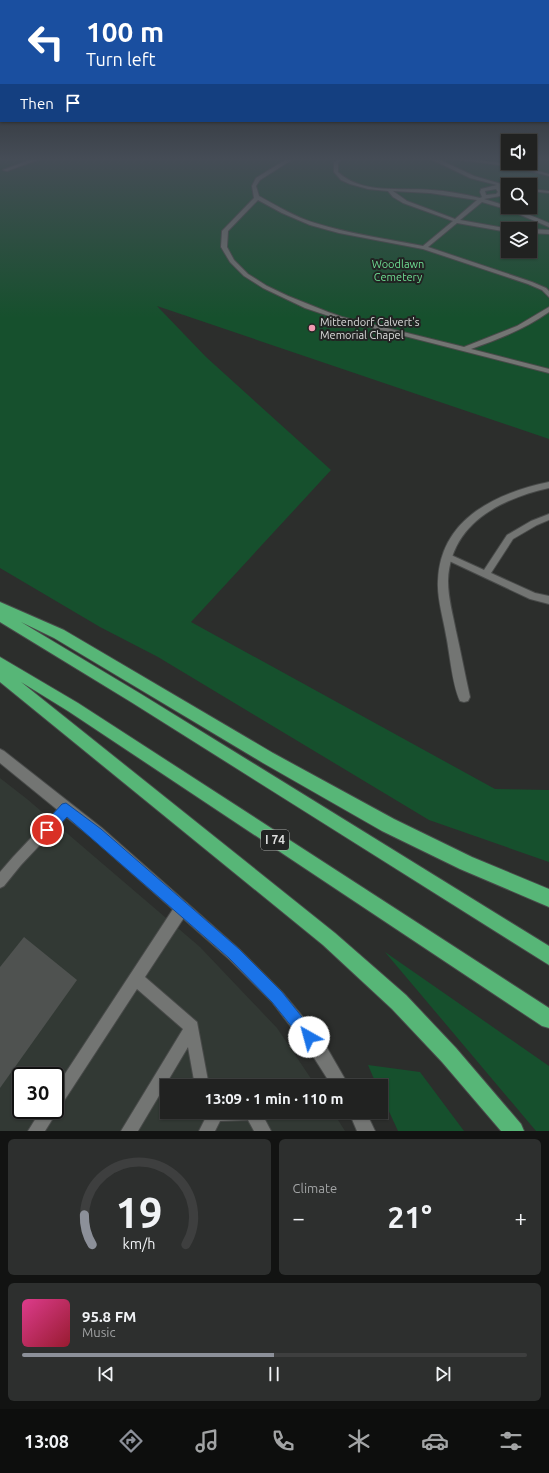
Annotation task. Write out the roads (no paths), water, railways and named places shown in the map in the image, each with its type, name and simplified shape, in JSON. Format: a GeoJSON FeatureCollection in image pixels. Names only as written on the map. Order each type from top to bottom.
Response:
{"type":"FeatureCollection","features":[{"type":"Feature","properties":{"kind":"highway"},"geometry":{"type":"LineString","coordinates":[[0,607],[59,634],[268,758],[388,825],[466,864],[549,898]]}},
{"type":"Feature","properties":{"kind":"highway"},"geometry":{"type":"LineString","coordinates":[[0,616],[136,698],[549,956]]}},
{"type":"Feature","properties":{"kind":"highway","name":"I 74"},"geometry":{"type":"LineString","coordinates":[[0,663],[73,707],[549,1019]]}},
{"type":"Feature","properties":{"kind":"highway"},"geometry":{"type":"LineString","coordinates":[[0,674],[329,939],[399,1002],[454,1060],[514,1131]]}},
{"type":"Feature","properties":{"kind":"street"},"geometry":{"type":"LineString","coordinates":[[464,697],[444,598],[443,579],[451,547],[460,531],[482,510],[503,498],[521,491],[549,485]]}},
{"type":"Feature","properties":{"kind":"street"},"geometry":{"type":"LineString","coordinates":[[0,755],[97,833],[234,954],[277,997],[317,1047],[337,1079]]}},
{"type":"Feature","properties":{"kind":"street"},"geometry":{"type":"LineString","coordinates":[[360,1119],[366,1131]]}},
{"type":"Feature","properties":{"kind":"lane"},"geometry":{"type":"LineString","coordinates":[[244,212],[229,226],[223,236],[224,248],[229,257],[242,272],[271,290],[335,316],[392,332],[466,349],[549,371]]}},
{"type":"Feature","properties":{"kind":"lane"},"geometry":{"type":"LineString","coordinates":[[284,212],[318,226],[424,248],[549,289]]}},
{"type":"Feature","properties":{"kind":"lane"},"geometry":{"type":"LineString","coordinates":[[428,212],[456,221],[501,229]]}},
{"type":"Feature","properties":{"kind":"lane"},"geometry":{"type":"LineString","coordinates":[[424,248],[466,212]]}},
{"type":"Feature","properties":{"kind":"lane"},"geometry":{"type":"LineString","coordinates":[[519,212],[549,226]]}},
{"type":"Feature","properties":{"kind":"lane"},"geometry":{"type":"LineString","coordinates":[[537,231],[549,232]]}},
{"type":"Feature","properties":{"kind":"lane"},"geometry":{"type":"LineString","coordinates":[[538,286],[549,295]]}},
{"type":"Feature","properties":{"kind":"lane"},"geometry":{"type":"LineString","coordinates":[[466,349],[512,333],[527,325],[549,309]]}},
{"type":"Feature","properties":{"kind":"lane"},"geometry":{"type":"LineString","coordinates":[[486,574],[510,538],[534,523],[549,517]]}},
{"type":"Feature","properties":{"kind":"lane"},"geometry":{"type":"LineString","coordinates":[[448,556],[533,596],[549,600]]}},
{"type":"Feature","properties":{"kind":"lane"},"geometry":{"type":"LineString","coordinates":[[0,882],[17,861],[66,808]]}},
{"type":"Feature","properties":{"kind":"lane"},"geometry":{"type":"LineString","coordinates":[[64,1088],[182,908]]}},
{"type":"Feature","properties":{"kind":"lane"},"geometry":{"type":"LineString","coordinates":[[136,978],[192,1027],[201,1079]]}},
{"type":"Feature","properties":{"kind":"lane"},"geometry":{"type":"LineString","coordinates":[[129,1131],[192,1027]]}},
{"type":"Feature","properties":{"kind":"lane"},"geometry":{"type":"LineString","coordinates":[[36,1131],[44,1119]]}},
{"type":"Feature","properties":{"kind":"lane"},"geometry":{"type":"LineString","coordinates":[[207,1131],[212,1119]]}},
{"type":"Feature","properties":{"kind":"lane"},"geometry":{"type":"LineString","coordinates":[[256,1119],[263,1131]]}},
{"type":"Feature","properties":{"kind":"place","name":"Mittendorf Calvert's Memorial Chapel"},"geometry":{"type":"Point","coordinates":[312,328]}},
{"type":"Feature","properties":{"kind":"park label","name":"Woodlawn Cemetery"},"geometry":{"type":"Point","coordinates":[398,270]}}]}
